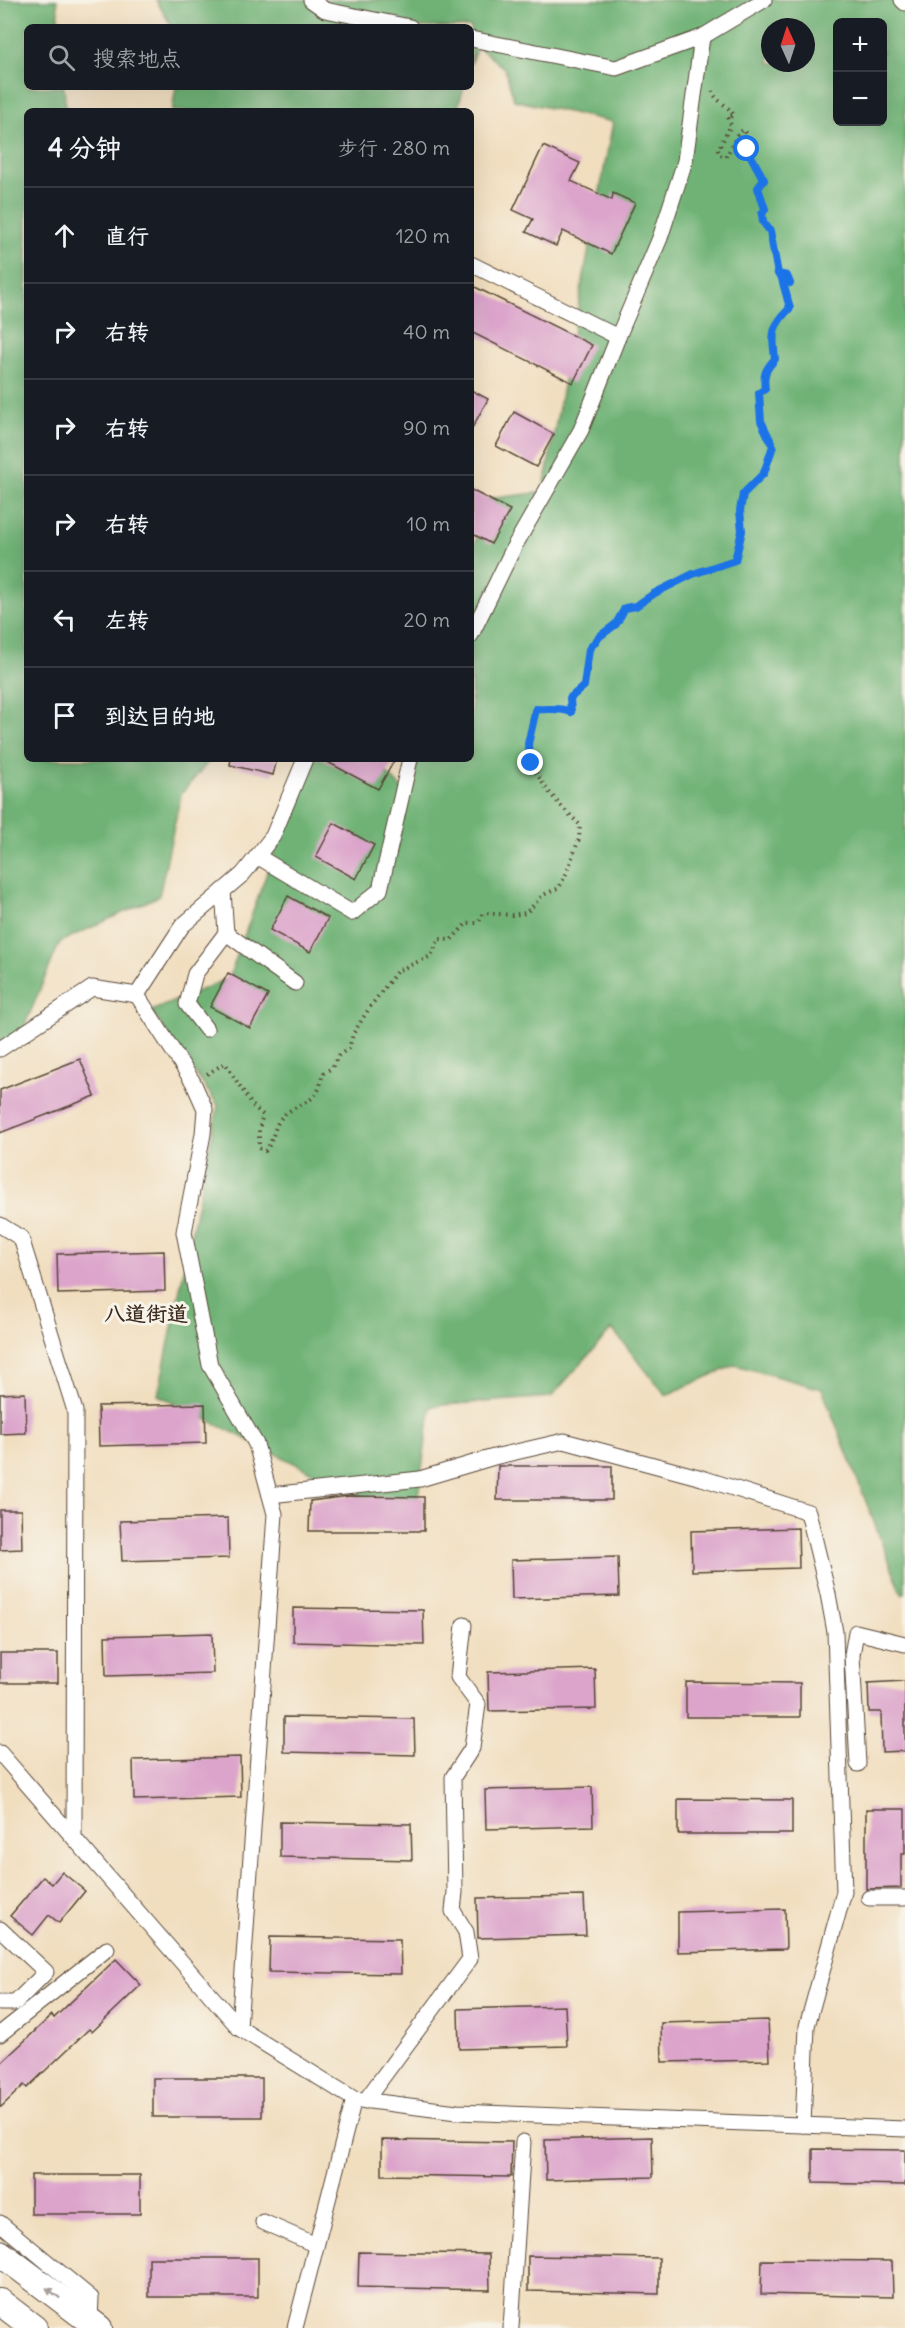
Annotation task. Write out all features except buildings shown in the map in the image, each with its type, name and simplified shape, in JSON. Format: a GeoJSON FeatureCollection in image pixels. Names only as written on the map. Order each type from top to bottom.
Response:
{"type":"FeatureCollection","features":[{"type":"Feature","properties":{"kind":"main road"},"geometry":{"type":"LineString","coordinates":[[0,2253],[95,2324]]}},
{"type":"Feature","properties":{"kind":"main road"},"geometry":{"type":"LineString","coordinates":[[0,2302],[34,2328]]}},
{"type":"Feature","properties":{"kind":"street"},"geometry":{"type":"LineString","coordinates":[[311,0],[325,10],[395,24]]}},
{"type":"Feature","properties":{"kind":"street"},"geometry":{"type":"LineString","coordinates":[[474,40],[616,68],[702,37],[764,0]]}},
{"type":"Feature","properties":{"kind":"street"},"geometry":{"type":"LineString","coordinates":[[474,628],[514,547],[581,430],[660,238],[685,161],[702,37]]}},
{"type":"Feature","properties":{"kind":"street"},"geometry":{"type":"LineString","coordinates":[[474,265],[618,336]]}},
{"type":"Feature","properties":{"kind":"street"},"geometry":{"type":"LineString","coordinates":[[137,995],[182,926],[243,874],[273,836],[304,762]]}},
{"type":"Feature","properties":{"kind":"street"},"geometry":{"type":"LineString","coordinates":[[257,856],[352,913],[380,890],[409,762]]}},
{"type":"Feature","properties":{"kind":"street"},"geometry":{"type":"LineString","coordinates":[[206,1029],[187,1004],[195,974],[226,933],[223,891]]}},
{"type":"Feature","properties":{"kind":"street"},"geometry":{"type":"LineString","coordinates":[[226,933],[294,983]]}},
{"type":"Feature","properties":{"kind":"street"},"geometry":{"type":"LineString","coordinates":[[0,1049],[92,988],[137,995],[193,1082],[205,1109],[203,1134],[184,1232],[210,1365],[256,1444],[275,1514],[239,2028]]}},
{"type":"Feature","properties":{"kind":"street"},"geometry":{"type":"LineString","coordinates":[[0,1225],[21,1239],[75,1411],[74,1838]]}},
{"type":"Feature","properties":{"kind":"street"},"geometry":{"type":"LineString","coordinates":[[270,1495],[420,1479],[494,1457],[564,1441],[702,1478],[808,1512],[835,1632],[844,1892],[807,2026],[803,2125]]}},
{"type":"Feature","properties":{"kind":"street"},"geometry":{"type":"LineString","coordinates":[[294,2328],[359,2100],[470,1959],[466,1932],[453,1911],[455,1892],[453,1777],[472,1748],[478,1704],[458,1677],[464,1625]]}},
{"type":"Feature","properties":{"kind":"street"},"geometry":{"type":"LineString","coordinates":[[858,1764],[852,1655],[856,1632],[905,1644]]}},
{"type":"Feature","properties":{"kind":"street"},"geometry":{"type":"LineString","coordinates":[[0,1753],[239,2028],[359,2100],[458,2112],[905,2129]]}},
{"type":"Feature","properties":{"kind":"street"},"geometry":{"type":"LineString","coordinates":[[869,1898],[905,1898]]}},
{"type":"Feature","properties":{"kind":"street"},"geometry":{"type":"LineString","coordinates":[[0,1929],[46,1972],[15,2003],[0,2003]]}},
{"type":"Feature","properties":{"kind":"street"},"geometry":{"type":"LineString","coordinates":[[0,2034],[107,1949]]}},
{"type":"Feature","properties":{"kind":"street"},"geometry":{"type":"LineString","coordinates":[[511,2328],[523,2142]]}},
{"type":"Feature","properties":{"kind":"street"},"geometry":{"type":"LineString","coordinates":[[263,2222],[316,2245]]}},
{"type":"Feature","properties":{"kind":"street"},"geometry":{"type":"LineString","coordinates":[[0,2223],[91,2298],[95,2324]]}},
{"type":"Feature","properties":{"kind":"path"},"geometry":{"type":"LineString","coordinates":[[193,1082],[225,1063],[252,1105],[263,1115],[259,1129],[259,1148],[266,1151],[272,1143],[280,1120],[312,1100],[321,1085],[322,1074],[332,1068],[338,1056],[349,1048],[358,1025],[396,972],[431,956],[439,939],[452,940],[467,923],[478,923],[484,913],[512,915],[526,913],[543,895],[559,888],[579,838],[580,825],[551,795],[531,763],[528,744],[536,709],[546,710],[558,707],[571,712],[570,698],[584,686],[589,649],[600,636],[616,624],[625,608],[636,606],[655,593],[693,574],[735,560],[742,531],[740,510],[743,494],[764,473],[773,446],[761,421],[759,393],[765,389],[763,377],[775,359],[772,334],[777,320],[790,308],[782,279],[790,283],[787,276],[778,274],[770,231],[763,222],[762,214],[765,209],[758,188],[764,180],[747,149],[745,140],[747,134],[744,130],[738,133],[726,157],[720,155],[718,150],[731,125],[727,117],[734,116],[730,108],[714,97],[699,57]]}},
{"type":"Feature","properties":{"kind":"green space"},"geometry":{"type":"Polygon","coordinates":[[[0,0],[57,0],[59,24],[24,24],[24,90],[64,90],[66,108],[24,108],[24,762],[208,762],[181,794],[159,896],[60,942],[19,1039],[0,1043],[0,0]]]}},
{"type":"Feature","properties":{"kind":"green space"},"geometry":{"type":"Polygon","coordinates":[[[156,0],[905,0],[905,1593],[902,1594],[822,1389],[735,1365],[666,1395],[612,1329],[551,1397],[431,1406],[414,1523],[158,1395],[218,1105],[151,1011],[229,978],[307,762],[375,762],[409,795],[417,762],[474,762],[474,547],[487,499],[543,492],[613,122],[514,100],[505,69],[477,46],[474,55],[474,24],[170,24],[156,0]]]}},
{"type":"Feature","properties":{"kind":"green space"},"geometry":{"type":"Polygon","coordinates":[[[176,90],[463,90],[458,107],[455,108],[172,108],[176,90]]]}},
{"type":"Feature","properties":{"kind":"district","name":"八道街道"},"geometry":{"type":"Point","coordinates":[146,1314]}},
{"type":"Feature","properties":{"kind":"route"},"geometry":{"type":"LineString","coordinates":[[531,763],[528,744],[536,709],[546,710],[558,707],[571,712],[570,698],[584,686],[589,649],[600,636],[616,624],[625,608],[636,606],[655,593],[693,574],[735,560],[742,531],[740,510],[743,494],[764,473],[773,446],[761,421],[759,393],[765,389],[763,377],[775,359],[772,334],[777,320],[790,308],[782,279],[790,283],[787,276],[778,274],[770,231],[763,222],[762,214],[765,209],[758,188],[764,180],[747,149]]}}]}
